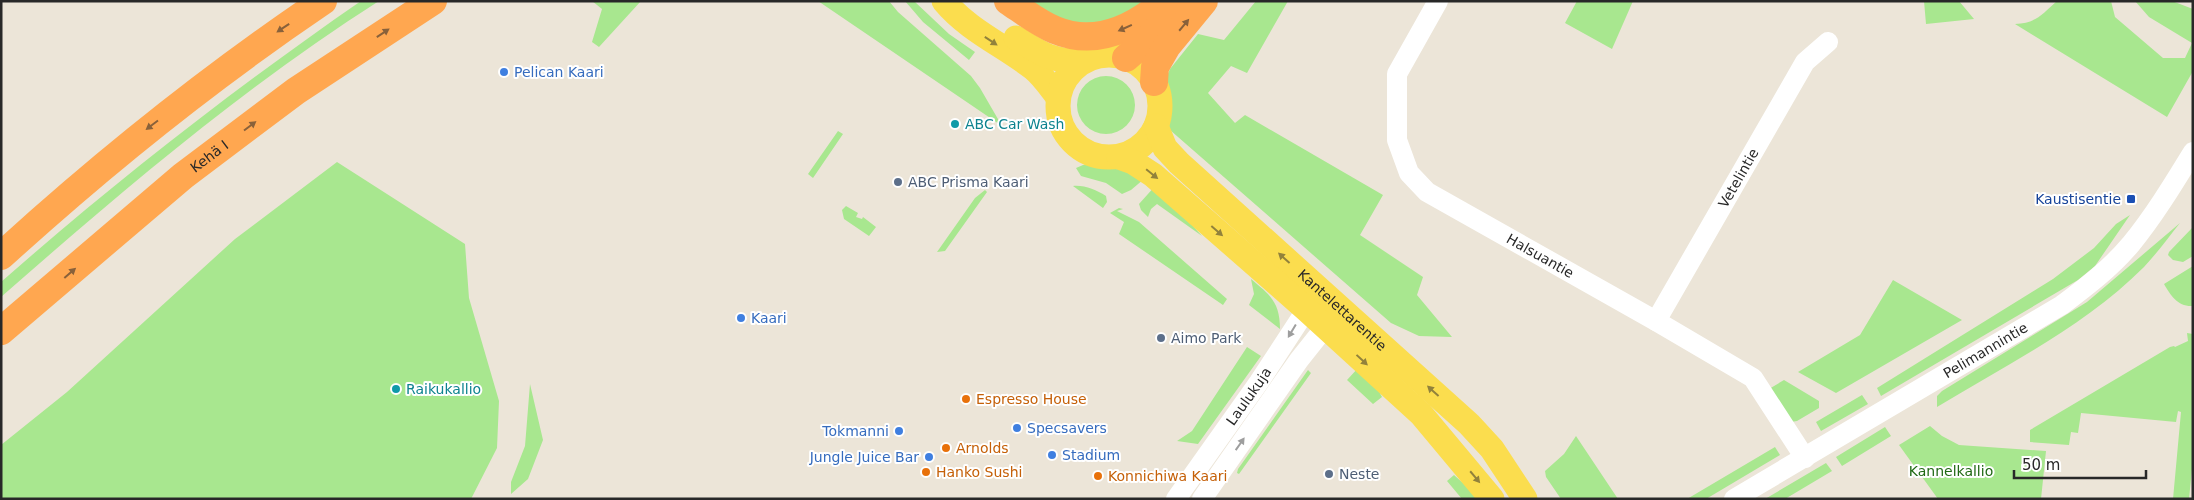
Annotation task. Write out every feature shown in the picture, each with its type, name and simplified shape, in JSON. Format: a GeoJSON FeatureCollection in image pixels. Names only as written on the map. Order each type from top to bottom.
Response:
{"type":"FeatureCollection","features":[{"type":"Feature","properties":{"kind":"highway"},"geometry":{"type":"LineString","coordinates":[[1,256],[146,130],[267,39],[323,1]]}},
{"type":"Feature","properties":{"kind":"highway","name":"Kehä I"},"geometry":{"type":"LineString","coordinates":[[1,331],[183,176],[296,91],[433,1]]}},
{"type":"Feature","properties":{"kind":"highway"},"geometry":{"type":"LineString","coordinates":[[1008,1],[1055,30],[1074,36],[1092,37],[1125,29],[1140,21],[1165,1]]}},
{"type":"Feature","properties":{"kind":"highway"},"geometry":{"type":"LineString","coordinates":[[1126,58],[1151,36],[1182,1]]}},
{"type":"Feature","properties":{"kind":"highway"},"geometry":{"type":"LineString","coordinates":[[1154,82],[1155,67],[1167,46],[1204,1]]}},
{"type":"Feature","properties":{"kind":"highway"},"geometry":{"type":"LineString","coordinates":[[1,234],[53,209]]}},
{"type":"Feature","properties":{"kind":"highway"},"geometry":{"type":"LineString","coordinates":[[1,346],[33,305]]}},
{"type":"Feature","properties":{"kind":"main road"},"geometry":{"type":"LineString","coordinates":[[944,1],[952,11],[982,35],[1033,68],[1048,83],[1058,97]]}},
{"type":"Feature","properties":{"kind":"main road"},"geometry":{"type":"LineString","coordinates":[[965,1],[1043,55],[1054,60],[1082,62],[1104,55],[1126,58],[1142,68],[1154,82],[1160,104],[1156,126],[1141,146],[1118,157],[1098,157],[1088,154],[1069,139],[1058,117],[1058,97],[1066,77],[1082,62]]}},
{"type":"Feature","properties":{"kind":"main road","name":"Kantelettarentie"},"geometry":{"type":"LineString","coordinates":[[1156,126],[1160,140],[1171,155],[1313,300],[1333,318],[1469,424],[1492,450],[1525,499]]}},
{"type":"Feature","properties":{"kind":"main road","name":"Kantelettarentie"},"geometry":{"type":"LineString","coordinates":[[1118,157],[1133,162],[1153,175],[1313,300]]}},
{"type":"Feature","properties":{"kind":"main road","name":"Kantelettarentie"},"geometry":{"type":"LineString","coordinates":[[1333,318],[1421,414],[1492,499]]}},
{"type":"Feature","properties":{"kind":"street","name":"Halsuantie"},"geometry":{"type":"LineString","coordinates":[[1438,1],[1397,74],[1397,140],[1409,173],[1427,192],[1656,320],[1753,378],[1805,458]]}},
{"type":"Feature","properties":{"kind":"street","name":"Vetelintie"},"geometry":{"type":"LineString","coordinates":[[1656,320],[1805,62],[1828,42]]}},
{"type":"Feature","properties":{"kind":"street","name":"Pelimannintie"},"geometry":{"type":"LineString","coordinates":[[1734,499],[2062,305],[2085,287],[2130,245],[2189,158]]}},
{"type":"Feature","properties":{"kind":"street","name":"Laulukuja"},"geometry":{"type":"LineString","coordinates":[[1176,499],[1259,382],[1313,300]]}},
{"type":"Feature","properties":{"kind":"street","name":"Laulukuja"},"geometry":{"type":"LineString","coordinates":[[1202,499],[1299,360],[1333,318]]}},
{"type":"Feature","properties":{"kind":"green space"},"geometry":{"type":"Polygon","coordinates":[[[361,1],[379,1],[329,34],[232,104],[138,179],[1,297],[1,282],[44,244],[177,136],[268,67],[361,1]]]}},
{"type":"Feature","properties":{"kind":"green space"},"geometry":{"type":"Polygon","coordinates":[[[592,1],[641,1],[599,47],[592,42],[602,9],[592,1]]]}},
{"type":"Feature","properties":{"kind":"green space"},"geometry":{"type":"Polygon","coordinates":[[[818,1],[889,1],[898,12],[971,76],[1002,126],[818,1]]]}},
{"type":"Feature","properties":{"kind":"green space"},"geometry":{"type":"Polygon","coordinates":[[[905,1],[914,1],[949,34],[975,52],[969,60],[923,22],[905,1]]]}},
{"type":"Feature","properties":{"kind":"green space"},"geometry":{"type":"Polygon","coordinates":[[[1020,1],[1154,1],[1114,24],[1064,22],[1020,1]]]}},
{"type":"Feature","properties":{"kind":"green space"},"geometry":{"type":"Polygon","coordinates":[[[1256,1],[1288,1],[1247,73],[1231,66],[1208,93],[1235,123],[1245,115],[1383,195],[1360,235],[1423,277],[1417,295],[1452,337],[1419,336],[1391,323],[1170,130],[1165,120],[1168,96],[1164,83],[1170,69],[1198,34],[1224,40],[1256,1]]]}},
{"type":"Feature","properties":{"kind":"green space"},"geometry":{"type":"Polygon","coordinates":[[[1577,1],[1633,1],[1612,49],[1565,23],[1577,1]]]}},
{"type":"Feature","properties":{"kind":"green space"},"geometry":{"type":"Polygon","coordinates":[[[1924,1],[1959,1],[1974,19],[1926,24],[1924,1]]]}},
{"type":"Feature","properties":{"kind":"green space"},"geometry":{"type":"Polygon","coordinates":[[[2057,1],[2111,1],[2115,17],[2163,58],[2185,58],[2192,43],[2149,17],[2135,1],[2172,1],[2193,9],[2193,71],[2167,117],[2015,24],[2034,20],[2057,1]]]}},
{"type":"Feature","properties":{"kind":"green space"},"geometry":{"type":"Polygon","coordinates":[[[1106,76],[1117,78],[1130,89],[1135,105],[1133,116],[1122,129],[1106,134],[1095,132],[1082,121],[1077,105],[1079,94],[1090,81],[1106,76]]]}},
{"type":"Feature","properties":{"kind":"green space"},"geometry":{"type":"Polygon","coordinates":[[[838,131],[843,134],[813,178],[808,174],[838,131]]]}},
{"type":"Feature","properties":{"kind":"green space"},"geometry":{"type":"Polygon","coordinates":[[[337,162],[465,244],[469,298],[499,401],[497,448],[471,499],[1,499],[1,445],[67,392],[235,239],[337,162]]]}},
{"type":"Feature","properties":{"kind":"green space"},"geometry":{"type":"Polygon","coordinates":[[[1083,165],[1121,165],[1144,179],[1131,190],[1122,194],[1106,183],[1081,176],[1076,168],[1083,165]]]}},
{"type":"Feature","properties":{"kind":"green space"},"geometry":{"type":"Polygon","coordinates":[[[1156,185],[1202,236],[1157,204],[1151,209],[1148,217],[1141,210],[1139,204],[1156,185]]]}},
{"type":"Feature","properties":{"kind":"green space"},"geometry":{"type":"Polygon","coordinates":[[[1073,186],[1086,187],[1098,192],[1106,196],[1107,202],[1103,208],[1073,186]]]}},
{"type":"Feature","properties":{"kind":"green space"},"geometry":{"type":"Polygon","coordinates":[[[985,190],[987,192],[945,251],[937,252],[975,198],[985,190]]]}},
{"type":"Feature","properties":{"kind":"green space"},"geometry":{"type":"Polygon","coordinates":[[[846,206],[858,213],[856,217],[862,219],[863,217],[876,227],[869,236],[844,219],[842,210],[846,206]]]}},
{"type":"Feature","properties":{"kind":"green space"},"geometry":{"type":"Polygon","coordinates":[[[1119,208],[1123,209],[1117,211],[1139,222],[1227,299],[1223,305],[1119,234],[1124,222],[1110,213],[1119,208]]]}},
{"type":"Feature","properties":{"kind":"green space"},"geometry":{"type":"Polygon","coordinates":[[[2130,215],[2095,266],[2078,280],[1881,396],[1877,388],[2053,279],[2094,248],[2116,224],[2130,215]]]}},
{"type":"Feature","properties":{"kind":"green space"},"geometry":{"type":"Polygon","coordinates":[[[2180,223],[2144,267],[2097,308],[2045,343],[1937,407],[1937,396],[1942,391],[2087,302],[2180,223]]]}},
{"type":"Feature","properties":{"kind":"green space"},"geometry":{"type":"Polygon","coordinates":[[[2193,227],[2193,256],[2183,262],[2173,260],[2168,255],[2169,252],[2193,227]]]}},
{"type":"Feature","properties":{"kind":"green space"},"geometry":{"type":"Polygon","coordinates":[[[2193,266],[2193,306],[2188,306],[2179,303],[2169,293],[2164,284],[2193,266]]]}},
{"type":"Feature","properties":{"kind":"green space"},"geometry":{"type":"Polygon","coordinates":[[[1251,279],[1273,300],[1280,320],[1280,329],[1249,305],[1254,294],[1251,279]]]}},
{"type":"Feature","properties":{"kind":"green space"},"geometry":{"type":"Polygon","coordinates":[[[1893,280],[1962,320],[1836,393],[1798,372],[1860,335],[1893,280]]]}},
{"type":"Feature","properties":{"kind":"green space"},"geometry":{"type":"Polygon","coordinates":[[[2187,333],[2193,334],[2193,459],[2189,499],[2173,499],[2181,412],[2178,411],[2176,422],[2081,413],[2078,433],[2071,432],[2069,445],[2030,442],[2030,430],[2170,347],[2175,347],[2188,341],[2187,333]]]}},
{"type":"Feature","properties":{"kind":"green space"},"geometry":{"type":"Polygon","coordinates":[[[1247,347],[1261,356],[1198,444],[1177,441],[1192,431],[1247,347]]]}},
{"type":"Feature","properties":{"kind":"green space"},"geometry":{"type":"Polygon","coordinates":[[[1359,367],[1376,386],[1382,397],[1373,404],[1347,380],[1359,367]]]}},
{"type":"Feature","properties":{"kind":"green space"},"geometry":{"type":"Polygon","coordinates":[[[1308,370],[1311,373],[1239,474],[1237,473],[1238,469],[1308,370]]]}},
{"type":"Feature","properties":{"kind":"green space"},"geometry":{"type":"Polygon","coordinates":[[[1784,380],[1819,401],[1819,408],[1797,421],[1791,422],[1769,389],[1784,380]]]}},
{"type":"Feature","properties":{"kind":"green space"},"geometry":{"type":"Polygon","coordinates":[[[530,384],[543,440],[528,479],[511,494],[511,482],[525,446],[530,384]]]}},
{"type":"Feature","properties":{"kind":"green space"},"geometry":{"type":"Polygon","coordinates":[[[1862,395],[1868,404],[1821,431],[1816,422],[1862,395]]]}},
{"type":"Feature","properties":{"kind":"green space","name":"Kannelkallio"},"geometry":{"type":"Polygon","coordinates":[[[1930,426],[1942,436],[1959,445],[2046,451],[2041,499],[1938,499],[1899,445],[1930,426]]]}},
{"type":"Feature","properties":{"kind":"green space"},"geometry":{"type":"Polygon","coordinates":[[[1885,427],[1891,436],[1842,466],[1836,457],[1885,427]]]}},
{"type":"Feature","properties":{"kind":"green space"},"geometry":{"type":"Polygon","coordinates":[[[1576,436],[1618,499],[1561,499],[1546,477],[1545,471],[1564,454],[1576,436]]]}},
{"type":"Feature","properties":{"kind":"green space"},"geometry":{"type":"Polygon","coordinates":[[[1775,447],[1780,455],[1706,499],[1687,499],[1775,447]]]}},
{"type":"Feature","properties":{"kind":"green space"},"geometry":{"type":"Polygon","coordinates":[[[1826,463],[1832,471],[1785,499],[1765,499],[1826,463]]]}},
{"type":"Feature","properties":{"kind":"green space"},"geometry":{"type":"Polygon","coordinates":[[[1454,475],[1481,499],[1462,499],[1447,481],[1454,475]]]}},
{"type":"Feature","properties":{"kind":"place","name":"Pelican Kaari"},"geometry":{"type":"Point","coordinates":[504,72]}},
{"type":"Feature","properties":{"kind":"place","name":"ABC Car Wash"},"geometry":{"type":"Point","coordinates":[955,124]}},
{"type":"Feature","properties":{"kind":"place","name":"ABC Prisma Kaari"},"geometry":{"type":"Point","coordinates":[898,182]}},
{"type":"Feature","properties":{"kind":"place","name":"Kaustisentie"},"geometry":{"type":"Point","coordinates":[2131,199]}},
{"type":"Feature","properties":{"kind":"place","name":"Kaari"},"geometry":{"type":"Point","coordinates":[741,318]}},
{"type":"Feature","properties":{"kind":"place","name":"Aimo Park"},"geometry":{"type":"Point","coordinates":[1161,338]}},
{"type":"Feature","properties":{"kind":"place","name":"Raikukallio"},"geometry":{"type":"Point","coordinates":[396,389]}},
{"type":"Feature","properties":{"kind":"place","name":"Espresso House"},"geometry":{"type":"Point","coordinates":[966,399]}},
{"type":"Feature","properties":{"kind":"place","name":"Specsavers"},"geometry":{"type":"Point","coordinates":[1017,428]}},
{"type":"Feature","properties":{"kind":"place","name":"Tokmanni"},"geometry":{"type":"Point","coordinates":[899,431]}},
{"type":"Feature","properties":{"kind":"place","name":"Arnolds"},"geometry":{"type":"Point","coordinates":[946,448]}},
{"type":"Feature","properties":{"kind":"place","name":"Stadium"},"geometry":{"type":"Point","coordinates":[1052,455]}},
{"type":"Feature","properties":{"kind":"place","name":"Jungle Juice Bar"},"geometry":{"type":"Point","coordinates":[929,457]}},
{"type":"Feature","properties":{"kind":"place","name":"Hanko Sushi"},"geometry":{"type":"Point","coordinates":[926,472]}},
{"type":"Feature","properties":{"kind":"place","name":"Neste"},"geometry":{"type":"Point","coordinates":[1329,474]}},
{"type":"Feature","properties":{"kind":"place","name":"Konnichiwa Kaari"},"geometry":{"type":"Point","coordinates":[1098,476]}}]}
